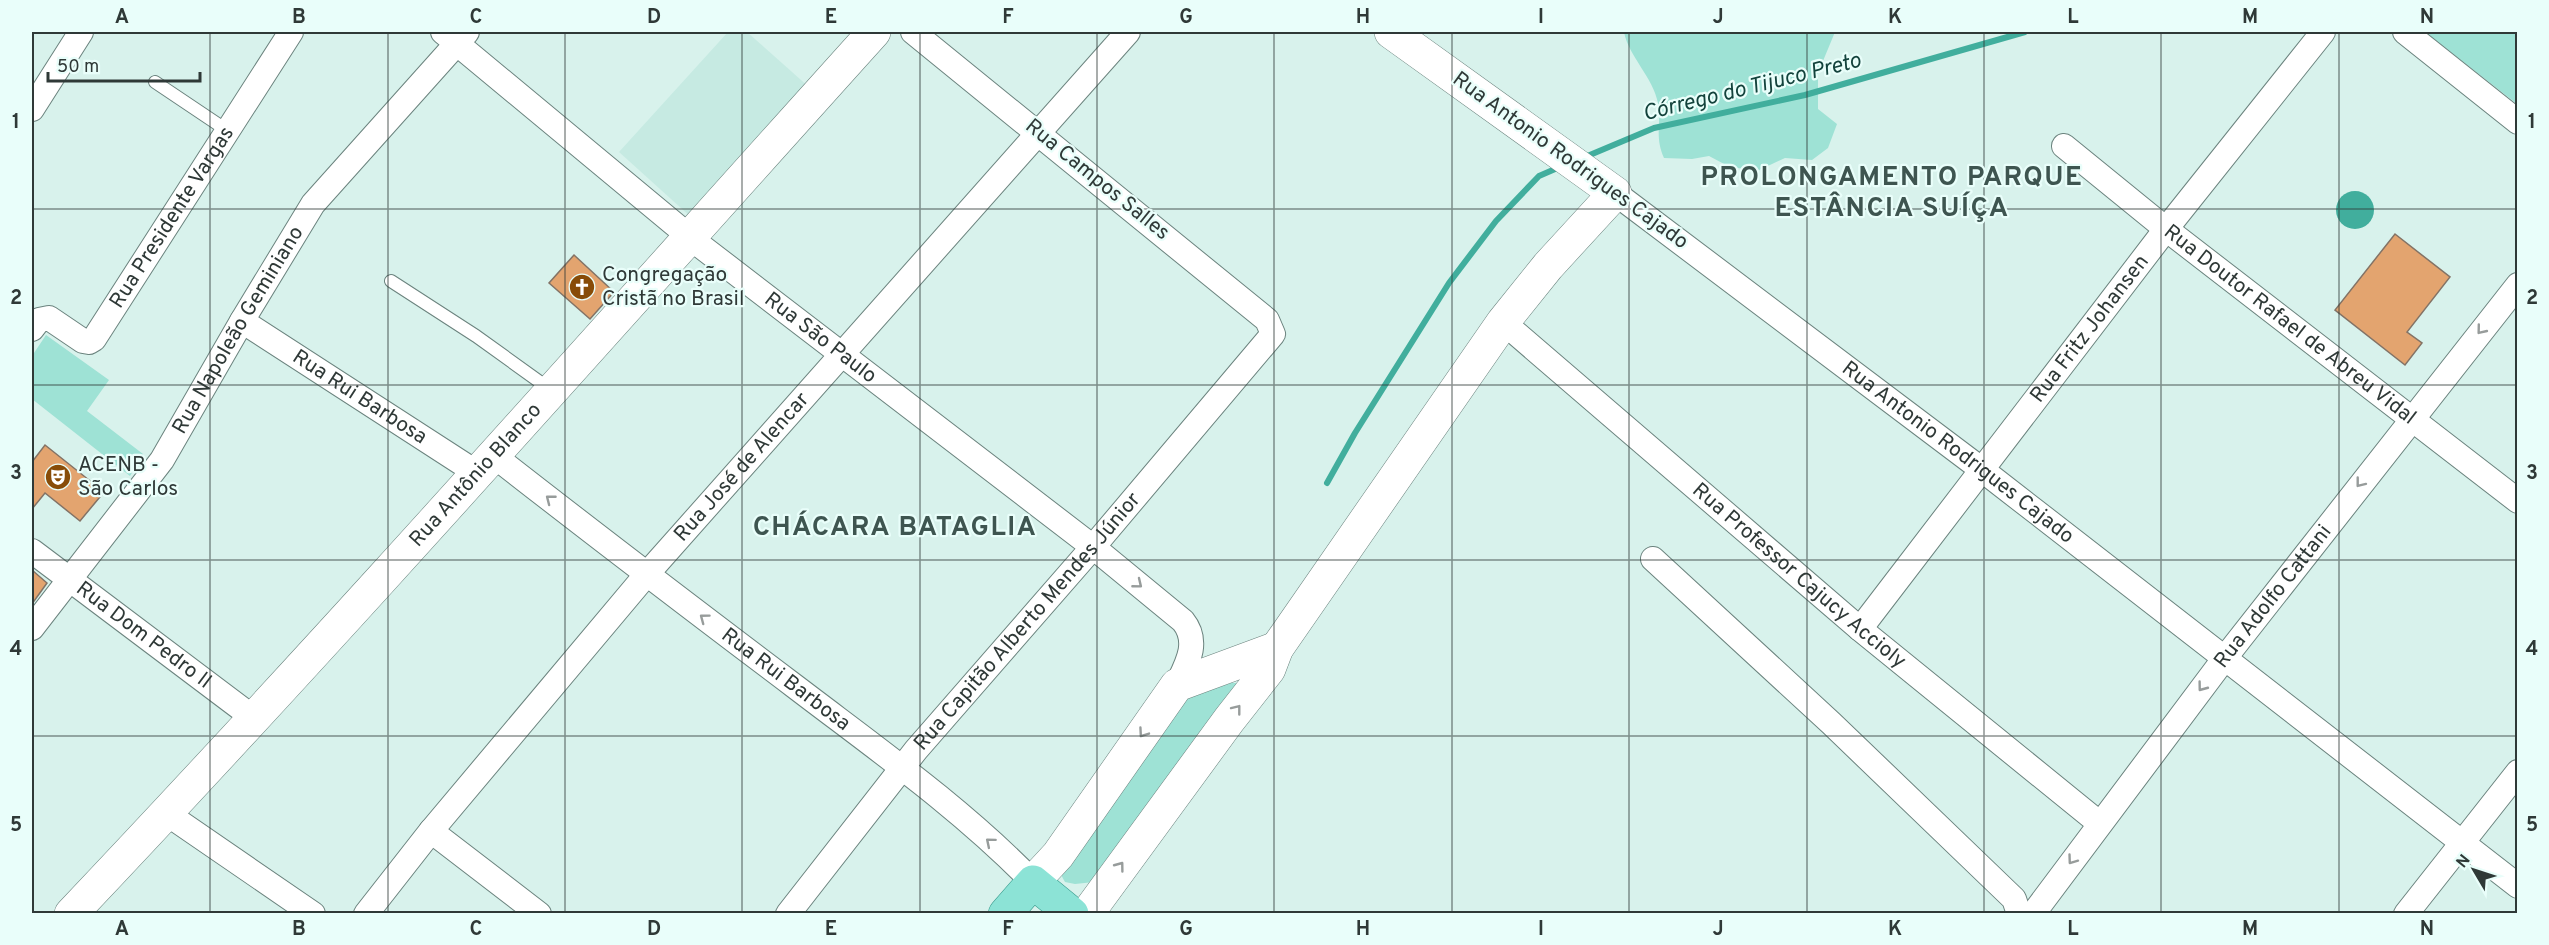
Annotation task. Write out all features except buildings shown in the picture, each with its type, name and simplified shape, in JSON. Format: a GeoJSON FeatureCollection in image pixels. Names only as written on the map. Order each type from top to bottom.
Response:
{"type":"FeatureCollection","features":[{"type":"Feature","properties":{"kind":"main road"},"geometry":{"type":"LineString","coordinates":[[1005,914],[1033,882]]}},
{"type":"Feature","properties":{"kind":"main road","name":"Rua Rui Barbosa"},"geometry":{"type":"LineString","coordinates":[[1033,882],[1072,914]]}},
{"type":"Feature","properties":{"kind":"street"},"geometry":{"type":"LineString","coordinates":[[32,109],[81,32]]}},
{"type":"Feature","properties":{"kind":"street","name":"Rua Presidente Vargas"},"geometry":{"type":"LineString","coordinates":[[32,329],[39,320],[49,318],[83,341],[94,339],[291,32]]}},
{"type":"Feature","properties":{"kind":"street","name":"Rua Antônio Blanco"},"geometry":{"type":"LineString","coordinates":[[71,914],[255,719],[553,391],[874,32]]}},
{"type":"Feature","properties":{"kind":"street","name":"Rua Campos Salles"},"geometry":{"type":"LineString","coordinates":[[914,32],[1267,320],[1273,334]]}},
{"type":"Feature","properties":{"kind":"street","name":"Rua José de Alencar"},"geometry":{"type":"LineString","coordinates":[[366,914],[431,831],[646,575],[1037,131],[1128,32]]}},
{"type":"Feature","properties":{"kind":"street","name":"Rua Antonio Rodrigues Cajado"},"geometry":{"type":"LineString","coordinates":[[1391,32],[1610,189],[1981,469],[2517,886]]}},
{"type":"Feature","properties":{"kind":"street","name":"Rua Fritz Johansen"},"geometry":{"type":"LineString","coordinates":[[1860,629],[2166,229],[2323,32]]}},
{"type":"Feature","properties":{"kind":"street"},"geometry":{"type":"LineString","coordinates":[[2405,32],[2517,122]]}},
{"type":"Feature","properties":{"kind":"street","name":"Rua São Paulo"},"geometry":{"type":"LineString","coordinates":[[456,35],[690,237],[1093,547],[1184,621],[1190,629],[1191,651],[1177,685]]}},
{"type":"Feature","properties":{"kind":"street","name":"Rua Napoleão Geminiano"},"geometry":{"type":"LineString","coordinates":[[32,628],[162,460],[242,321],[314,204],[456,35]]}},
{"type":"Feature","properties":{"kind":"street","name":"Rua Doutor Rafael de Abreu Vidal"},"geometry":{"type":"LineString","coordinates":[[2064,146],[2166,229],[2412,417],[2517,501]]}},
{"type":"Feature","properties":{"kind":"street"},"geometry":{"type":"LineString","coordinates":[[1087,914],[1215,738],[1269,669],[1277,648],[1503,322],[1610,189]]}},
{"type":"Feature","properties":{"kind":"street","name":"Rua Adolfo Cattani"},"geometry":{"type":"LineString","coordinates":[[2033,914],[2224,659],[2517,285]]}},
{"type":"Feature","properties":{"kind":"street","name":"Rua Rui Barbosa"},"geometry":{"type":"LineString","coordinates":[[242,321],[485,464],[646,575],[903,768],[1014,862],[1033,882]]}},
{"type":"Feature","properties":{"kind":"street","name":"Rua Professor Cajucy Accioly"},"geometry":{"type":"LineString","coordinates":[[1503,322],[1860,629],[2099,824]]}},
{"type":"Feature","properties":{"kind":"street","name":"Rua Capitão Alberto Mendes Júnior"},"geometry":{"type":"LineString","coordinates":[[788,914],[916,750],[1093,547],[1273,334]]}},
{"type":"Feature","properties":{"kind":"street","name":"Rua Dom Pedro II"},"geometry":{"type":"LineString","coordinates":[[32,551],[68,581],[255,719]]}},
{"type":"Feature","properties":{"kind":"street"},"geometry":{"type":"LineString","coordinates":[[1653,560],[1831,723],[2014,899],[2019,914]]}},
{"type":"Feature","properties":{"kind":"street"},"geometry":{"type":"LineString","coordinates":[[1033,882],[1058,855],[1177,685],[1277,648]]}},
{"type":"Feature","properties":{"kind":"street"},"geometry":{"type":"LineString","coordinates":[[2406,914],[2517,772]]}},
{"type":"Feature","properties":{"kind":"street"},"geometry":{"type":"LineString","coordinates":[[166,813],[313,914]]}},
{"type":"Feature","properties":{"kind":"street"},"geometry":{"type":"LineString","coordinates":[[431,831],[539,914]]}},
{"type":"Feature","properties":{"kind":"lane"},"geometry":{"type":"LineString","coordinates":[[155,82],[228,131]]}},
{"type":"Feature","properties":{"kind":"lane"},"geometry":{"type":"LineString","coordinates":[[391,281],[476,336],[553,391]]}},
{"type":"Feature","properties":{"kind":"shaded area"},"geometry":{"type":"Polygon","coordinates":[[[728,32],[747,32],[810,88],[692,218],[619,152],[728,32]]]}},
{"type":"Feature","properties":{"kind":"shaded area"},"geometry":{"type":"Polygon","coordinates":[[[1624,32],[1835,32],[1818,73],[1818,109],[1837,124],[1828,148],[1812,160],[1785,158],[1755,172],[1726,165],[1709,156],[1692,159],[1664,158],[1659,143],[1658,103],[1651,84],[1631,50],[1624,32]]]}},
{"type":"Feature","properties":{"kind":"shaded area"},"geometry":{"type":"Polygon","coordinates":[[[2425,32],[2517,32],[2517,104],[2425,32]]]}},
{"type":"Feature","properties":{"kind":"shaded area"},"geometry":{"type":"Polygon","coordinates":[[[2355,191],[2369,196],[2374,210],[2369,224],[2355,229],[2341,224],[2336,210],[2341,196],[2355,191]]]}},
{"type":"Feature","properties":{"kind":"shaded area"},"geometry":{"type":"Polygon","coordinates":[[[46,335],[109,380],[87,411],[143,454],[130,476],[32,399],[32,356],[46,335]]]}},
{"type":"Feature","properties":{"kind":"shaded area"},"geometry":{"type":"Polygon","coordinates":[[[1236,683],[1236,687],[1094,882],[1075,884],[1065,882],[1060,873],[1181,699],[1236,683]]]}},
{"type":"Feature","properties":{"kind":"waterway","name":"Córrego do Tijuco Preto"},"geometry":{"type":"LineString","coordinates":[[1585,157],[1654,128],[1805,95],[2025,32]]}},
{"type":"Feature","properties":{"kind":"waterway","name":"Córrego do Tijuco Preto"},"geometry":{"type":"LineString","coordinates":[[1327,483],[1355,433],[1449,283],[1496,221],[1539,176],[1562,166]]}},
{"type":"Feature","properties":{"kind":"place","name":"Congregação Cristã no Brasil"},"geometry":{"type":"Point","coordinates":[582,287]}},
{"type":"Feature","properties":{"kind":"place","name":"ACENB - São Carlos"},"geometry":{"type":"Point","coordinates":[58,477]}},
{"type":"Feature","properties":{"kind":"district","name":"PROLONGAMENTO PARQUE ESTÂNCIA SUÍÇA"},"geometry":{"type":"Point","coordinates":[1892,194]}},
{"type":"Feature","properties":{"kind":"district","name":"CHÁCARA BATAGLIA"},"geometry":{"type":"Point","coordinates":[895,528]}}]}
